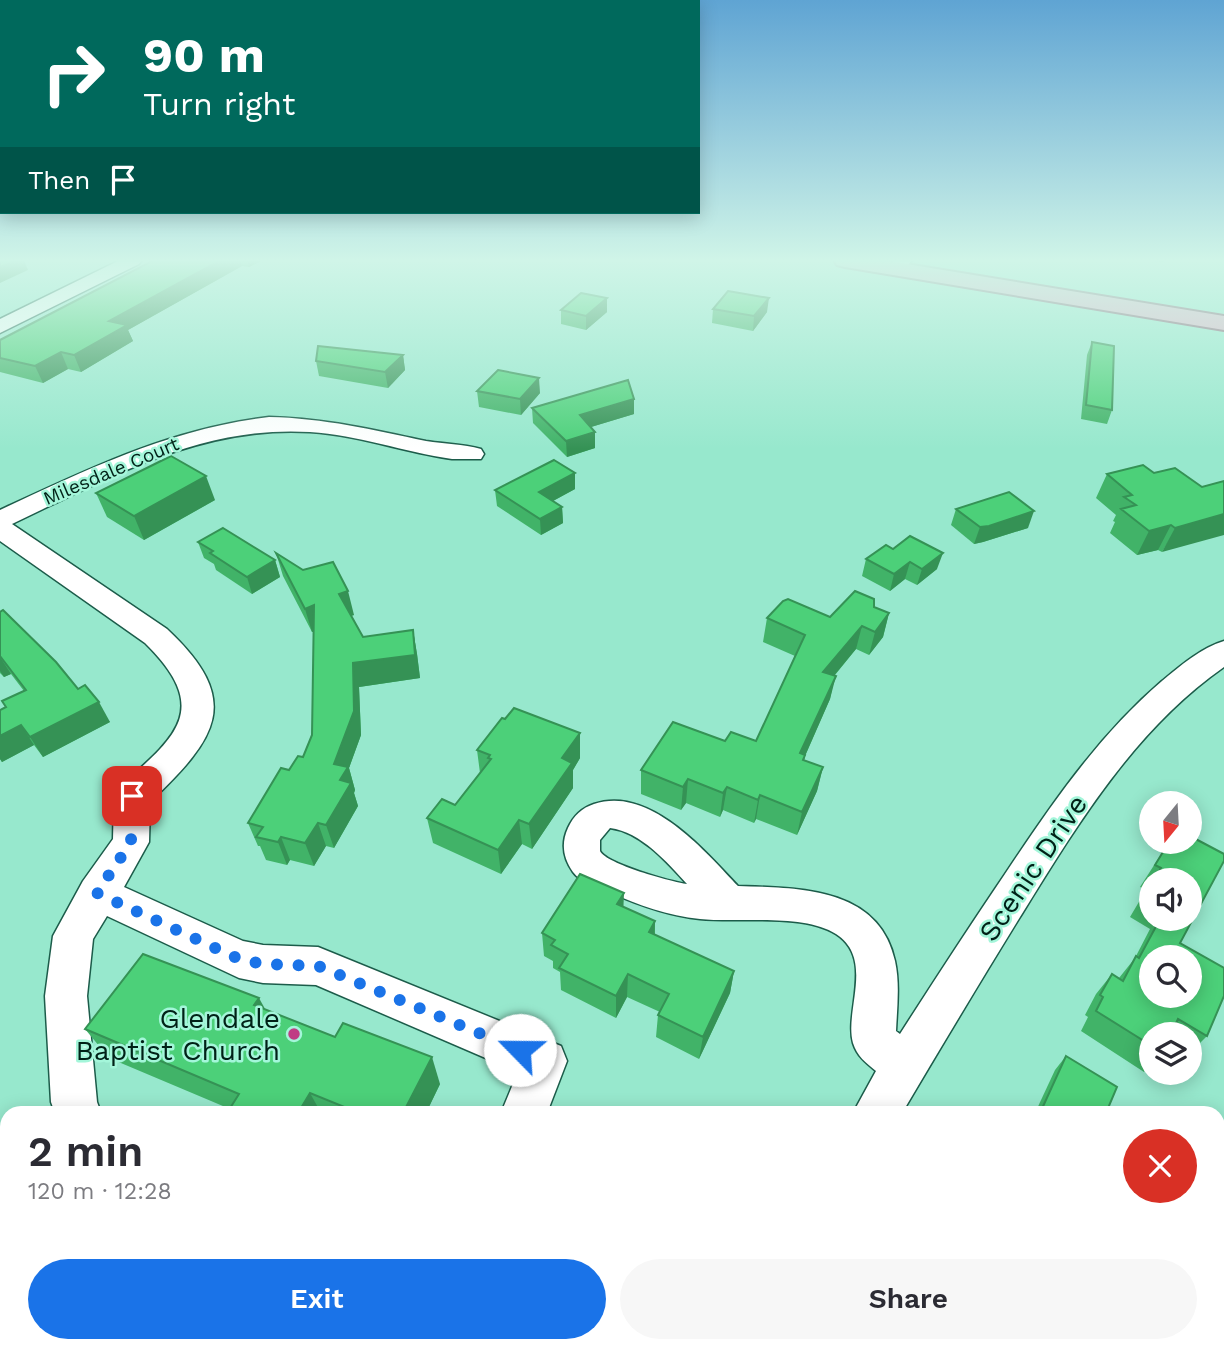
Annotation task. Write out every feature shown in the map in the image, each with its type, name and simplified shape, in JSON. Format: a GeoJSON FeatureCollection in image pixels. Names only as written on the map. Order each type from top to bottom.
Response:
{"type":"FeatureCollection","features":[{"type":"Feature","properties":{"kind":"street","name":"Milesdale Court"},"geometry":{"type":"LineString","coordinates":[[0,520],[168,444],[247,425],[282,423],[334,428],[443,452],[472,454]]}},
{"type":"Feature","properties":{"kind":"street"},"geometry":{"type":"LineString","coordinates":[[0,528],[64,575],[119,609],[177,655],[187,669],[198,702],[196,723],[183,746],[132,796],[131,842],[97,893],[73,936],[66,996],[75,1106]]}},
{"type":"Feature","properties":{"kind":"street","name":"Scenic Drive"},"geometry":{"type":"LineString","coordinates":[[880,1106],[1052,833],[1120,745],[1178,685],[1224,652]]}},
{"type":"Feature","properties":{"kind":"street"},"geometry":{"type":"LineString","coordinates":[[97,893],[239,959],[263,964],[318,966],[545,1061],[527,1106]]}},
{"type":"Feature","properties":{"kind":"street"},"geometry":{"type":"LineString","coordinates":[[728,902],[804,906],[844,918],[855,925],[866,937],[874,963],[874,1041],[904,1066]]}},
{"type":"Feature","properties":{"kind":"building"},"geometry":{"type":"Polygon","coordinates":[[[33,323],[127,325],[74,355],[61,352],[35,366],[0,358],[0,340],[33,323]]]}},
{"type":"Feature","properties":{"kind":"building"},"geometry":{"type":"Polygon","coordinates":[[[1092,342],[1114,346],[1112,410],[1086,405],[1092,342]]]}},
{"type":"Feature","properties":{"kind":"building"},"geometry":{"type":"Polygon","coordinates":[[[318,346],[403,355],[385,372],[316,361],[318,346]]]}},
{"type":"Feature","properties":{"kind":"building"},"geometry":{"type":"Polygon","coordinates":[[[498,370],[539,378],[520,399],[477,391],[498,370]]]}},
{"type":"Feature","properties":{"kind":"building"},"geometry":{"type":"Polygon","coordinates":[[[628,380],[634,399],[580,415],[595,432],[566,441],[532,408],[628,380]]]}},
{"type":"Feature","properties":{"kind":"building"},"geometry":{"type":"Polygon","coordinates":[[[171,456],[206,476],[134,516],[96,493],[171,456]]]}},
{"type":"Feature","properties":{"kind":"building"},"geometry":{"type":"Polygon","coordinates":[[[554,460],[575,473],[539,492],[562,507],[540,519],[495,490],[554,460]]]}},
{"type":"Feature","properties":{"kind":"building"},"geometry":{"type":"Polygon","coordinates":[[[1143,465],[1154,473],[1175,468],[1202,487],[1224,481],[1224,514],[1175,528],[1171,525],[1149,531],[1121,509],[1136,505],[1124,497],[1132,495],[1107,474],[1143,465]]]}},
{"type":"Feature","properties":{"kind":"building"},"geometry":{"type":"Polygon","coordinates":[[[1009,492],[1034,511],[980,527],[956,509],[1009,492]]]}},
{"type":"Feature","properties":{"kind":"building"},"geometry":{"type":"Polygon","coordinates":[[[223,528],[275,560],[247,577],[198,542],[223,528]]]}},
{"type":"Feature","properties":{"kind":"building"},"geometry":{"type":"Polygon","coordinates":[[[910,536],[943,553],[922,569],[910,562],[894,574],[866,559],[886,545],[893,549],[910,536]]]}},
{"type":"Feature","properties":{"kind":"building"},"geometry":{"type":"Polygon","coordinates":[[[276,553],[303,570],[333,562],[348,591],[339,594],[363,637],[413,630],[415,655],[353,663],[354,711],[334,764],[348,767],[340,780],[351,783],[326,825],[318,823],[305,843],[281,837],[278,842],[256,837],[263,827],[248,823],[281,768],[289,770],[298,756],[303,757],[312,735],[314,605],[305,609],[276,553]]]}},
{"type":"Feature","properties":{"kind":"building"},"geometry":{"type":"Polygon","coordinates":[[[855,591],[874,599],[874,607],[889,613],[875,632],[862,626],[823,672],[836,676],[800,753],[805,755],[803,760],[823,767],[802,812],[760,795],[758,800],[727,787],[723,793],[688,779],[683,787],[641,770],[673,722],[725,741],[731,732],[756,741],[805,635],[767,618],[788,599],[830,617],[855,591]]]}},
{"type":"Feature","properties":{"kind":"building"},"geometry":{"type":"Polygon","coordinates":[[[3,610],[56,662],[78,689],[85,685],[99,702],[30,737],[21,725],[0,736],[0,710],[6,707],[2,701],[26,690],[0,656],[0,612],[3,610]]]}},
{"type":"Feature","properties":{"kind":"building"},"geometry":{"type":"Polygon","coordinates":[[[514,708],[580,733],[562,758],[572,763],[529,824],[519,820],[498,850],[427,818],[442,799],[455,805],[491,759],[488,758],[490,755],[477,750],[502,718],[505,719],[514,708]]]}},
{"type":"Feature","properties":{"kind":"building"},"geometry":{"type":"Polygon","coordinates":[[[1202,842],[1224,854],[1224,861],[1202,902],[1202,868],[1161,868],[1155,865],[1162,854],[1202,854],[1202,842]]]}},
{"type":"Feature","properties":{"kind":"building"},"geometry":{"type":"Polygon","coordinates":[[[580,874],[624,893],[617,904],[655,921],[649,932],[734,971],[703,1037],[658,1015],[669,994],[628,974],[616,996],[559,968],[568,954],[551,945],[555,940],[542,933],[580,874]]]}},
{"type":"Feature","properties":{"kind":"building"},"geometry":{"type":"Polygon","coordinates":[[[1154,931],[1186,931],[1180,943],[1184,945],[1146,945],[1154,931]]]}},
{"type":"Feature","properties":{"kind":"building"},"geometry":{"type":"Polygon","coordinates":[[[143,954],[259,998],[254,1005],[335,1037],[343,1023],[432,1057],[407,1106],[342,1106],[310,1093],[302,1106],[231,1106],[239,1094],[85,1029],[143,954]]]}},
{"type":"Feature","properties":{"kind":"building"},"geometry":{"type":"Polygon","coordinates":[[[1136,956],[1139,958],[1139,1008],[1202,1008],[1202,956],[1224,968],[1224,996],[1207,1036],[1202,1033],[1202,1022],[1183,1022],[1178,1019],[1177,1022],[1139,1022],[1139,1038],[1096,1011],[1103,997],[1100,995],[1112,974],[1123,981],[1136,956]]]}},
{"type":"Feature","properties":{"kind":"building"},"geometry":{"type":"Polygon","coordinates":[[[1066,1056],[1117,1087],[1109,1106],[1043,1106],[1066,1056]]]}},
{"type":"Feature","properties":{"kind":"place","name":"Glendale Baptist Church"},"geometry":{"type":"Point","coordinates":[294,1034]}},
{"type":"Feature","properties":{"kind":"route"},"geometry":{"type":"LineString","coordinates":[[132,796],[131,842],[97,893],[239,959],[263,964],[318,966],[520,1050]]}}]}
